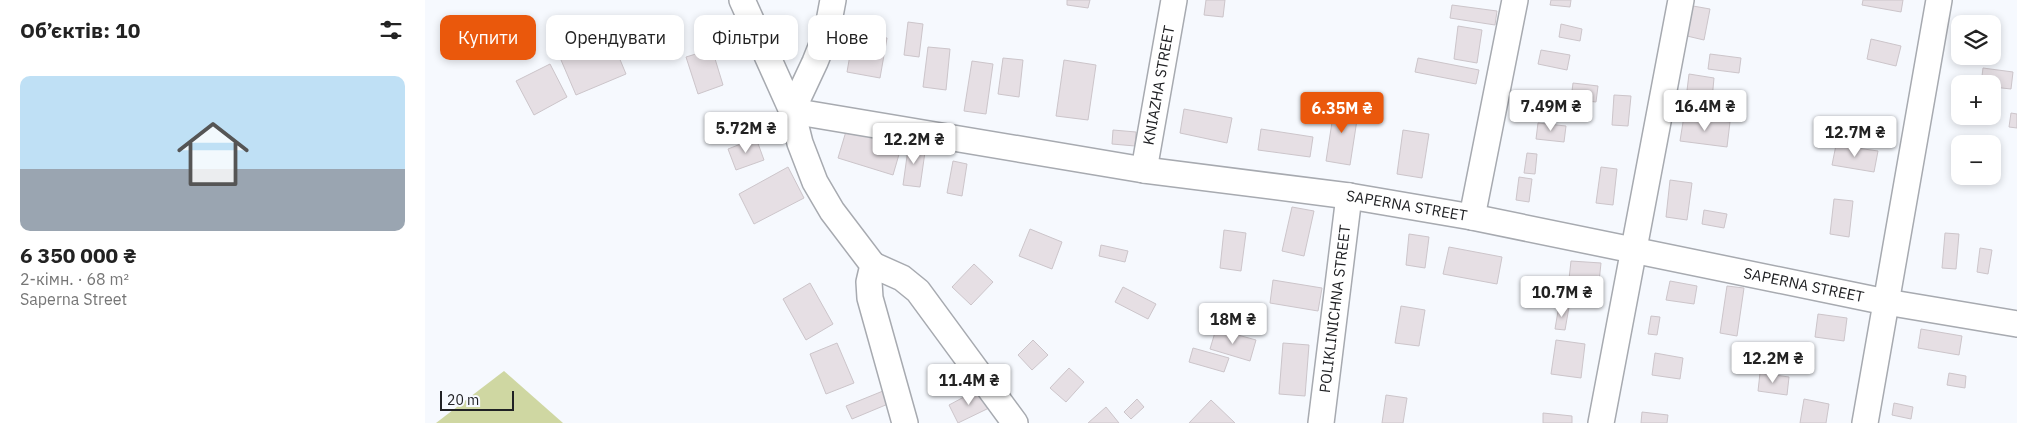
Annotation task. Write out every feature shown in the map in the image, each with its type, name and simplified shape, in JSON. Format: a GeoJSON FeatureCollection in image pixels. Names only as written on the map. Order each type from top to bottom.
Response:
{"type":"FeatureCollection","features":[{"type":"Feature","properties":{"kind":"street"},"geometry":{"type":"LineString","coordinates":[[743,0],[793,111],[800,143],[815,182],[832,211],[873,265],[901,278],[918,291],[1015,423]]}},
{"type":"Feature","properties":{"kind":"street"},"geometry":{"type":"LineString","coordinates":[[793,111],[827,32],[833,0]]}},
{"type":"Feature","properties":{"kind":"street","name":"KNIAZHA STREET"},"geometry":{"type":"LineString","coordinates":[[1144,170],[1175,0]]}},
{"type":"Feature","properties":{"kind":"street"},"geometry":{"type":"LineString","coordinates":[[1472,217],[1515,0]]}},
{"type":"Feature","properties":{"kind":"street"},"geometry":{"type":"LineString","coordinates":[[1601,423],[1632,251],[1681,0]]}},
{"type":"Feature","properties":{"kind":"street"},"geometry":{"type":"LineString","coordinates":[[1865,423],[1939,0]]}},
{"type":"Feature","properties":{"kind":"street","name":"SAPERNA STREET"},"geometry":{"type":"LineString","coordinates":[[793,111],[1144,170],[1349,196],[1472,217],[1886,302],[2017,324]]}},
{"type":"Feature","properties":{"kind":"street","name":"POLIKLINICHNA STREET"},"geometry":{"type":"LineString","coordinates":[[1321,423],[1349,196]]}},
{"type":"Feature","properties":{"kind":"street"},"geometry":{"type":"LineString","coordinates":[[873,265],[869,282],[870,298],[905,423]]}},
{"type":"Feature","properties":{"kind":"green space"},"geometry":{"type":"Polygon","coordinates":[[[504,371],[563,423],[436,423],[504,371]]]}},
{"type":"Feature","properties":{"kind":"building"},"geometry":{"type":"Polygon","coordinates":[[[1067,0],[1090,0],[1088,8],[1067,5],[1067,0]]]}},
{"type":"Feature","properties":{"kind":"building"},"geometry":{"type":"Polygon","coordinates":[[[1206,0],[1225,0],[1223,17],[1204,15],[1206,0]]]}},
{"type":"Feature","properties":{"kind":"building"},"geometry":{"type":"Polygon","coordinates":[[[1551,0],[1571,0],[1570,7],[1550,5],[1551,0]]]}},
{"type":"Feature","properties":{"kind":"building"},"geometry":{"type":"Polygon","coordinates":[[[1863,0],[1903,0],[1901,12],[1862,5],[1863,0]]]}},
{"type":"Feature","properties":{"kind":"building"},"geometry":{"type":"Polygon","coordinates":[[[1452,5],[1497,11],[1495,25],[1450,18],[1452,5]]]}},
{"type":"Feature","properties":{"kind":"building"},"geometry":{"type":"Polygon","coordinates":[[[1693,6],[1710,9],[1704,40],[1687,36],[1693,6]]]}},
{"type":"Feature","properties":{"kind":"building"},"geometry":{"type":"Polygon","coordinates":[[[908,22],[923,24],[919,57],[904,55],[908,22]]]}},
{"type":"Feature","properties":{"kind":"building"},"geometry":{"type":"Polygon","coordinates":[[[1561,24],[1582,29],[1580,41],[1559,37],[1561,24]]]}},
{"type":"Feature","properties":{"kind":"building"},"geometry":{"type":"Polygon","coordinates":[[[1458,26],[1482,30],[1477,63],[1454,59],[1458,26]]]}},
{"type":"Feature","properties":{"kind":"building"},"geometry":{"type":"Polygon","coordinates":[[[1871,39],[1901,46],[1896,66],[1867,59],[1871,39]]]}},
{"type":"Feature","properties":{"kind":"building"},"geometry":{"type":"Polygon","coordinates":[[[928,47],[950,49],[946,90],[923,87],[928,47]]]}},
{"type":"Feature","properties":{"kind":"building"},"geometry":{"type":"Polygon","coordinates":[[[1541,50],[1570,55],[1567,70],[1538,64],[1541,50]]]}},
{"type":"Feature","properties":{"kind":"building"},"geometry":{"type":"Polygon","coordinates":[[[1710,54],[1741,58],[1739,73],[1708,69],[1710,54]]]}},
{"type":"Feature","properties":{"kind":"building"},"geometry":{"type":"Polygon","coordinates":[[[694,55],[694,60],[715,60],[723,85],[698,94],[686,57],[694,55]]]}},
{"type":"Feature","properties":{"kind":"building"},"geometry":{"type":"Polygon","coordinates":[[[1003,58],[1023,60],[1019,97],[998,94],[1003,58]]]}},
{"type":"Feature","properties":{"kind":"building"},"geometry":{"type":"Polygon","coordinates":[[[1418,58],[1479,70],[1476,84],[1415,72],[1418,58]]]}},
{"type":"Feature","properties":{"kind":"building"},"geometry":{"type":"Polygon","coordinates":[[[561,60],[620,60],[626,74],[576,95],[561,60]]]}},
{"type":"Feature","properties":{"kind":"building"},"geometry":{"type":"Polygon","coordinates":[[[849,60],[883,60],[880,78],[847,72],[849,60]]]}},
{"type":"Feature","properties":{"kind":"building"},"geometry":{"type":"Polygon","coordinates":[[[1064,60],[1096,65],[1088,120],[1056,116],[1064,60]]]}},
{"type":"Feature","properties":{"kind":"building"},"geometry":{"type":"Polygon","coordinates":[[[972,61],[993,64],[986,114],[964,111],[972,61]]]}},
{"type":"Feature","properties":{"kind":"building"},"geometry":{"type":"Polygon","coordinates":[[[550,64],[567,97],[534,115],[516,81],[550,64]]]}},
{"type":"Feature","properties":{"kind":"building"},"geometry":{"type":"Polygon","coordinates":[[[1983,68],[2013,72],[2011,89],[2001,88],[2001,75],[1982,75],[1983,68]]]}},
{"type":"Feature","properties":{"kind":"building"},"geometry":{"type":"Polygon","coordinates":[[[1689,74],[1714,78],[1711,110],[1685,107],[1689,74]]]}},
{"type":"Feature","properties":{"kind":"building"},"geometry":{"type":"Polygon","coordinates":[[[1573,83],[1598,86],[1596,102],[1571,99],[1573,83]]]}},
{"type":"Feature","properties":{"kind":"building"},"geometry":{"type":"Polygon","coordinates":[[[1614,95],[1631,96],[1628,126],[1612,125],[1614,95]]]}},
{"type":"Feature","properties":{"kind":"building"},"geometry":{"type":"Polygon","coordinates":[[[1335,103],[1359,107],[1350,165],[1326,161],[1335,103]]]}},
{"type":"Feature","properties":{"kind":"building"},"geometry":{"type":"Polygon","coordinates":[[[1184,109],[1232,118],[1227,143],[1180,133],[1184,109]]]}},
{"type":"Feature","properties":{"kind":"building"},"geometry":{"type":"Polygon","coordinates":[[[2011,113],[2017,114],[2017,128],[2009,127],[2011,113]]]}},
{"type":"Feature","properties":{"kind":"building"},"geometry":{"type":"Polygon","coordinates":[[[1684,116],[1730,122],[1727,147],[1680,141],[1684,116]]]}},
{"type":"Feature","properties":{"kind":"building"},"geometry":{"type":"Polygon","coordinates":[[[1538,123],[1566,126],[1564,142],[1536,139],[1538,123]]]}},
{"type":"Feature","properties":{"kind":"building"},"geometry":{"type":"Polygon","coordinates":[[[847,128],[902,144],[893,175],[838,158],[847,128]]]}},
{"type":"Feature","properties":{"kind":"building"},"geometry":{"type":"Polygon","coordinates":[[[1261,129],[1313,137],[1310,157],[1258,150],[1261,129]]]}},
{"type":"Feature","properties":{"kind":"building"},"geometry":{"type":"Polygon","coordinates":[[[1113,130],[1136,132],[1135,146],[1112,144],[1113,130]]]}},
{"type":"Feature","properties":{"kind":"building"},"geometry":{"type":"Polygon","coordinates":[[[1403,130],[1429,134],[1422,178],[1397,174],[1403,130]]]}},
{"type":"Feature","properties":{"kind":"building"},"geometry":{"type":"Polygon","coordinates":[[[756,138],[764,160],[736,170],[728,149],[756,138]]]}},
{"type":"Feature","properties":{"kind":"building"},"geometry":{"type":"Polygon","coordinates":[[[909,142],[926,145],[920,187],[903,185],[909,142]]]}},
{"type":"Feature","properties":{"kind":"building"},"geometry":{"type":"Polygon","coordinates":[[[1836,145],[1878,151],[1874,172],[1832,165],[1836,145]]]}},
{"type":"Feature","properties":{"kind":"building"},"geometry":{"type":"Polygon","coordinates":[[[1527,153],[1537,154],[1535,174],[1524,173],[1527,153]]]}},
{"type":"Feature","properties":{"kind":"building"},"geometry":{"type":"Polygon","coordinates":[[[953,161],[967,164],[962,196],[947,193],[953,161]]]}},
{"type":"Feature","properties":{"kind":"building"},"geometry":{"type":"Polygon","coordinates":[[[788,167],[804,198],[754,224],[739,194],[788,167]]]}},
{"type":"Feature","properties":{"kind":"building"},"geometry":{"type":"Polygon","coordinates":[[[1601,167],[1617,169],[1613,205],[1596,203],[1601,167]]]}},
{"type":"Feature","properties":{"kind":"building"},"geometry":{"type":"Polygon","coordinates":[[[1519,177],[1532,179],[1529,202],[1516,200],[1519,177]]]}},
{"type":"Feature","properties":{"kind":"building"},"geometry":{"type":"Polygon","coordinates":[[[1670,180],[1692,183],[1687,220],[1666,217],[1670,180]]]}},
{"type":"Feature","properties":{"kind":"building"},"geometry":{"type":"Polygon","coordinates":[[[1834,199],[1853,201],[1849,237],[1830,234],[1834,199]]]}},
{"type":"Feature","properties":{"kind":"building"},"geometry":{"type":"Polygon","coordinates":[[[1292,207],[1314,211],[1304,256],[1282,251],[1292,207]]]}},
{"type":"Feature","properties":{"kind":"building"},"geometry":{"type":"Polygon","coordinates":[[[1704,210],[1727,214],[1724,228],[1702,224],[1704,210]]]}},
{"type":"Feature","properties":{"kind":"building"},"geometry":{"type":"Polygon","coordinates":[[[1030,229],[1062,242],[1052,269],[1019,256],[1030,229]]]}},
{"type":"Feature","properties":{"kind":"building"},"geometry":{"type":"Polygon","coordinates":[[[1224,230],[1246,233],[1241,271],[1220,268],[1224,230]]]}},
{"type":"Feature","properties":{"kind":"building"},"geometry":{"type":"Polygon","coordinates":[[[1945,233],[1959,234],[1956,269],[1942,268],[1945,233]]]}},
{"type":"Feature","properties":{"kind":"building"},"geometry":{"type":"Polygon","coordinates":[[[1409,234],[1429,237],[1425,268],[1406,265],[1409,234]]]}},
{"type":"Feature","properties":{"kind":"building"},"geometry":{"type":"Polygon","coordinates":[[[1101,245],[1128,251],[1125,262],[1099,256],[1101,245]]]}},
{"type":"Feature","properties":{"kind":"building"},"geometry":{"type":"Polygon","coordinates":[[[1449,247],[1502,257],[1497,284],[1443,274],[1449,247]]]}},
{"type":"Feature","properties":{"kind":"building"},"geometry":{"type":"Polygon","coordinates":[[[1980,248],[1992,250],[1988,274],[1977,272],[1980,248]]]}},
{"type":"Feature","properties":{"kind":"building"},"geometry":{"type":"Polygon","coordinates":[[[1571,261],[1601,263],[1599,282],[1569,279],[1571,261]]]}},
{"type":"Feature","properties":{"kind":"building"},"geometry":{"type":"Polygon","coordinates":[[[974,264],[993,282],[971,305],[952,287],[974,264]]]}},
{"type":"Feature","properties":{"kind":"building"},"geometry":{"type":"Polygon","coordinates":[[[1273,280],[1322,288],[1318,311],[1270,303],[1273,280]]]}},
{"type":"Feature","properties":{"kind":"building"},"geometry":{"type":"Polygon","coordinates":[[[1670,281],[1697,286],[1694,304],[1666,300],[1670,281]]]}},
{"type":"Feature","properties":{"kind":"building"},"geometry":{"type":"Polygon","coordinates":[[[810,283],[833,324],[806,340],[783,299],[810,283]]]}},
{"type":"Feature","properties":{"kind":"building"},"geometry":{"type":"Polygon","coordinates":[[[1727,286],[1744,288],[1737,336],[1720,333],[1727,286]]]}},
{"type":"Feature","properties":{"kind":"building"},"geometry":{"type":"Polygon","coordinates":[[[1123,287],[1156,304],[1148,319],[1115,302],[1123,287]]]}},
{"type":"Feature","properties":{"kind":"building"},"geometry":{"type":"Polygon","coordinates":[[[1559,305],[1569,307],[1565,330],[1555,329],[1559,305]]]}},
{"type":"Feature","properties":{"kind":"building"},"geometry":{"type":"Polygon","coordinates":[[[1401,306],[1425,310],[1419,346],[1395,343],[1401,306]]]}},
{"type":"Feature","properties":{"kind":"building"},"geometry":{"type":"Polygon","coordinates":[[[1818,314],[1847,318],[1844,341],[1815,337],[1818,314]]]}},
{"type":"Feature","properties":{"kind":"building"},"geometry":{"type":"Polygon","coordinates":[[[1651,316],[1660,317],[1657,335],[1648,334],[1651,316]]]}},
{"type":"Feature","properties":{"kind":"building"},"geometry":{"type":"Polygon","coordinates":[[[1216,329],[1256,340],[1250,361],[1210,349],[1216,329]]]}},
{"type":"Feature","properties":{"kind":"building"},"geometry":{"type":"Polygon","coordinates":[[[1921,329],[1962,336],[1959,355],[1918,348],[1921,329]]]}},
{"type":"Feature","properties":{"kind":"building"},"geometry":{"type":"Polygon","coordinates":[[[1033,340],[1048,355],[1032,370],[1018,355],[1033,340]]]}},
{"type":"Feature","properties":{"kind":"building"},"geometry":{"type":"Polygon","coordinates":[[[1556,340],[1585,344],[1581,378],[1551,374],[1556,340]]]}},
{"type":"Feature","properties":{"kind":"building"},"geometry":{"type":"Polygon","coordinates":[[[837,343],[854,383],[826,394],[810,354],[837,343]]]}},
{"type":"Feature","properties":{"kind":"building"},"geometry":{"type":"Polygon","coordinates":[[[1283,343],[1309,345],[1305,396],[1279,394],[1283,343]]]}},
{"type":"Feature","properties":{"kind":"building"},"geometry":{"type":"Polygon","coordinates":[[[1193,348],[1229,358],[1224,372],[1189,362],[1193,348]]]}},
{"type":"Feature","properties":{"kind":"building"},"geometry":{"type":"Polygon","coordinates":[[[1655,353],[1683,358],[1680,379],[1652,375],[1655,353]]]}},
{"type":"Feature","properties":{"kind":"building"},"geometry":{"type":"Polygon","coordinates":[[[1069,368],[1084,382],[1066,402],[1050,388],[1069,368]]]}},
{"type":"Feature","properties":{"kind":"building"},"geometry":{"type":"Polygon","coordinates":[[[1760,373],[1789,377],[1787,395],[1758,391],[1760,373]]]}},
{"type":"Feature","properties":{"kind":"building"},"geometry":{"type":"Polygon","coordinates":[[[1949,373],[1966,376],[1965,388],[1947,385],[1949,373]]]}},
{"type":"Feature","properties":{"kind":"building"},"geometry":{"type":"Polygon","coordinates":[[[979,389],[989,408],[958,423],[949,405],[979,389]]]}},
{"type":"Feature","properties":{"kind":"building"},"geometry":{"type":"Polygon","coordinates":[[[883,391],[888,404],[852,419],[846,406],[883,391]]]}},
{"type":"Feature","properties":{"kind":"building"},"geometry":{"type":"Polygon","coordinates":[[[1386,395],[1407,398],[1403,423],[1382,423],[1386,395]]]}},
{"type":"Feature","properties":{"kind":"building"},"geometry":{"type":"Polygon","coordinates":[[[1137,399],[1144,407],[1131,419],[1124,412],[1137,399]]]}},
{"type":"Feature","properties":{"kind":"building"},"geometry":{"type":"Polygon","coordinates":[[[1804,399],[1829,404],[1826,423],[1800,423],[1804,399]]]}},
{"type":"Feature","properties":{"kind":"building"},"geometry":{"type":"Polygon","coordinates":[[[1211,400],[1235,423],[1189,423],[1211,400]]]}},
{"type":"Feature","properties":{"kind":"building"},"geometry":{"type":"Polygon","coordinates":[[[1894,403],[1913,407],[1911,419],[1892,415],[1894,403]]]}},
{"type":"Feature","properties":{"kind":"building"},"geometry":{"type":"Polygon","coordinates":[[[1106,407],[1119,423],[1088,423],[1106,407]]]}},
{"type":"Feature","properties":{"kind":"building"},"geometry":{"type":"Polygon","coordinates":[[[1642,412],[1668,415],[1667,423],[1641,423],[1642,412]]]}},
{"type":"Feature","properties":{"kind":"building"},"geometry":{"type":"Polygon","coordinates":[[[1543,413],[1572,416],[1572,423],[1543,423],[1543,413]]]}}]}
